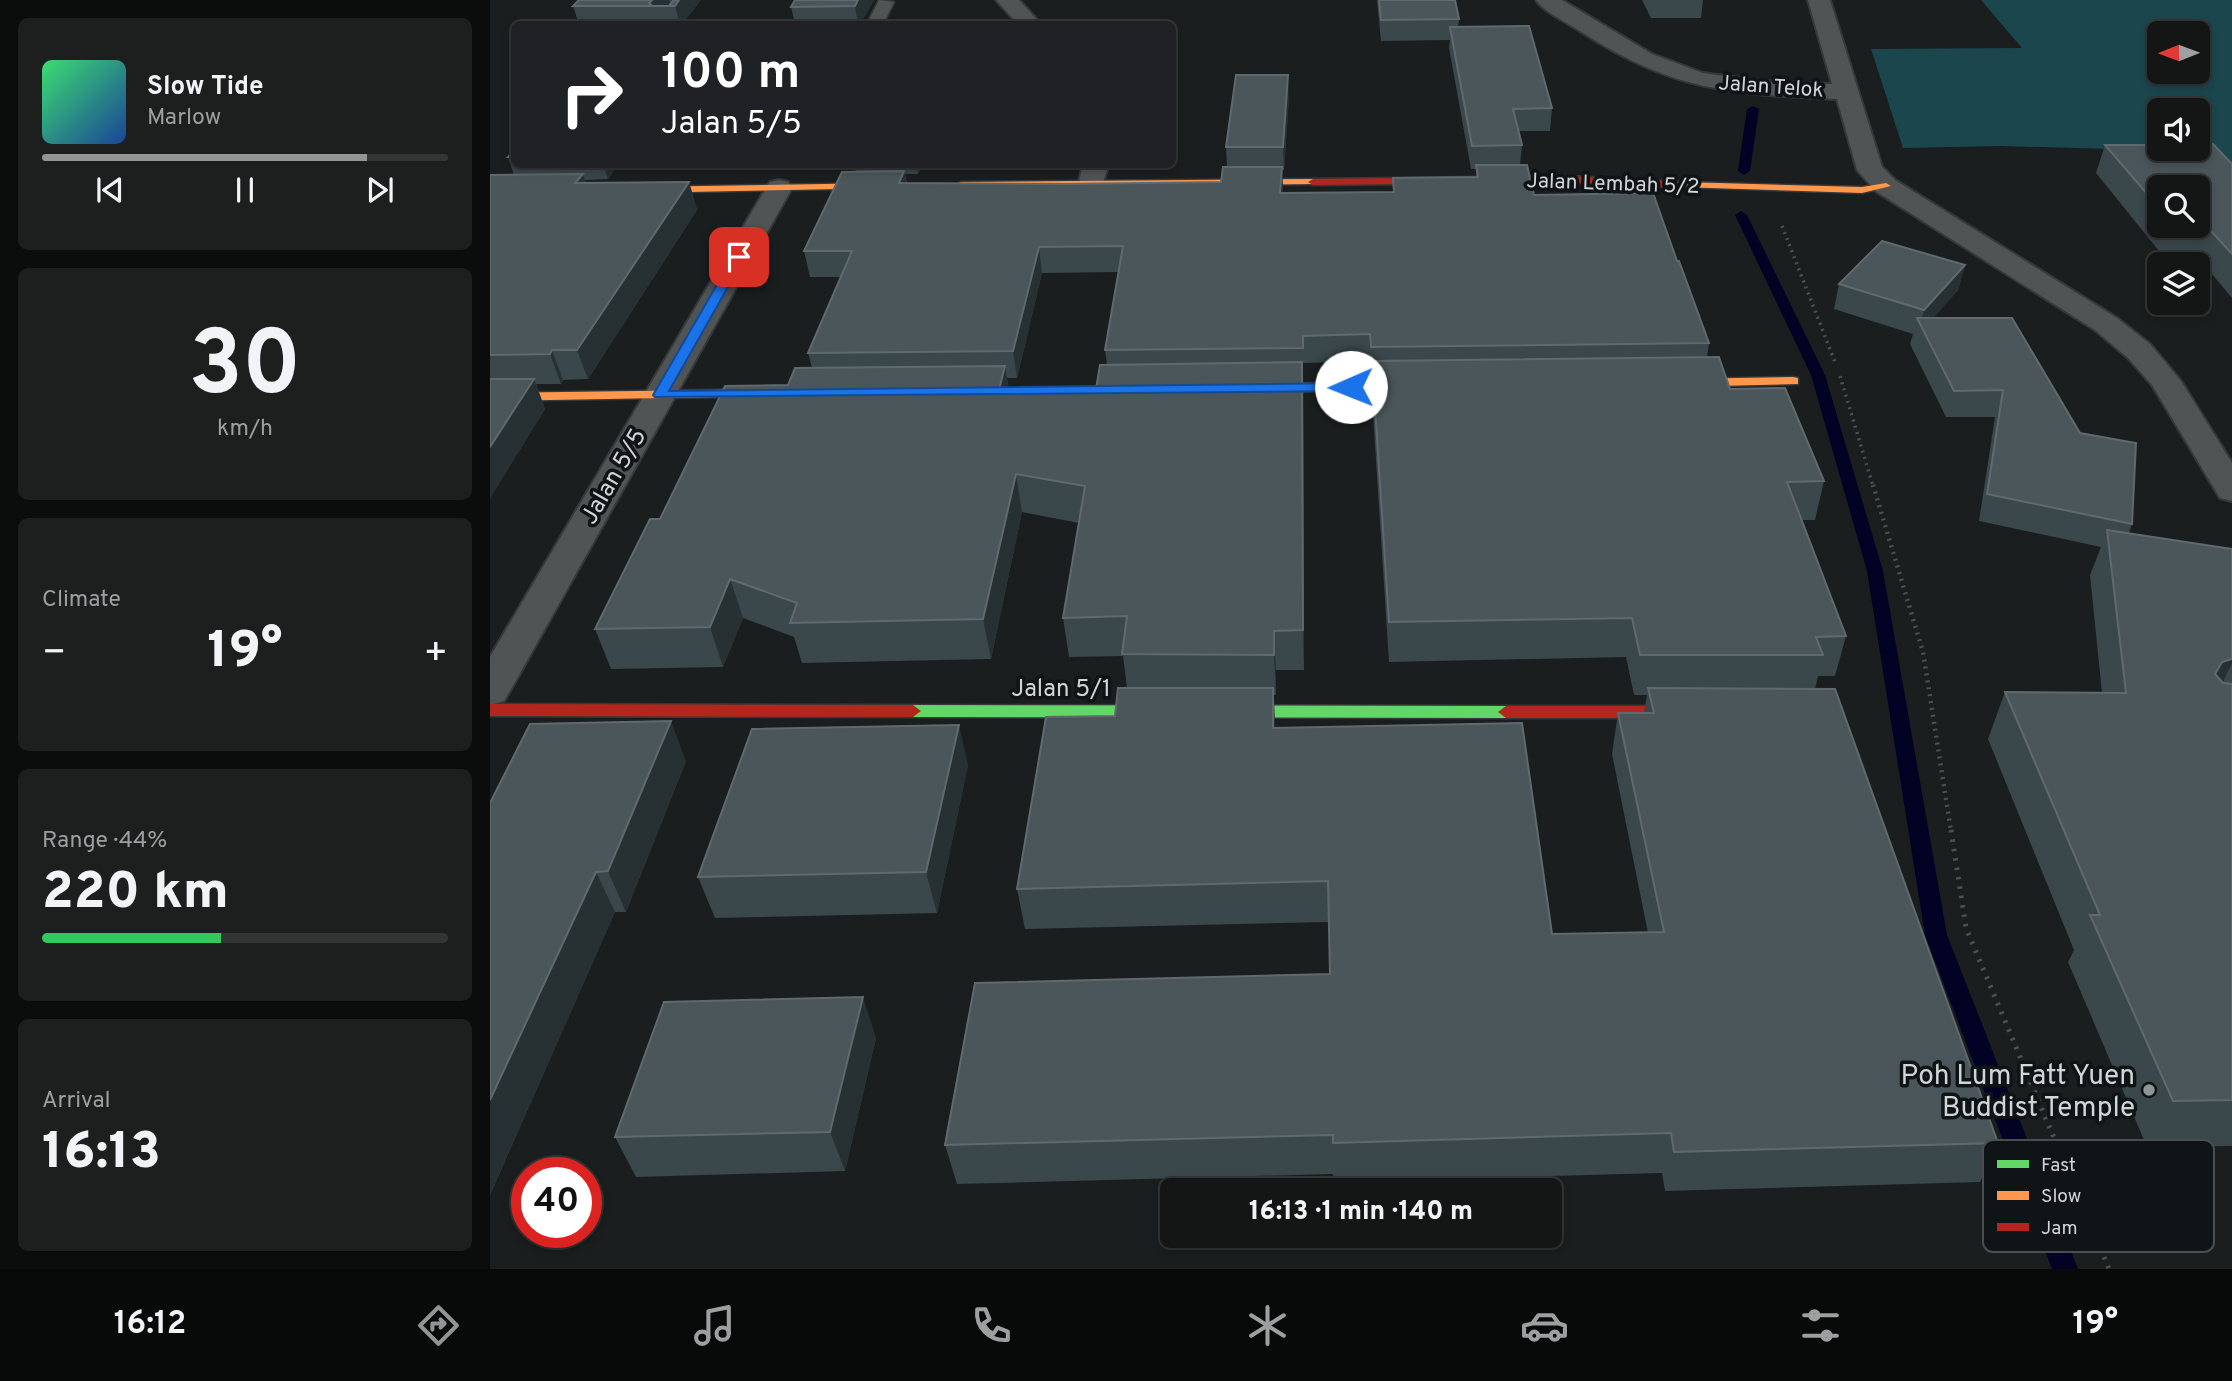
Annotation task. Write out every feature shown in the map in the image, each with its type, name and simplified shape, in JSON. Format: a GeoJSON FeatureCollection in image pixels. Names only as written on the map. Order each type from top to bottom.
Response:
{"type":"FeatureCollection","features":[{"type":"Feature","properties":{"kind":"street"},"geometry":{"type":"LineString","coordinates":[[1007,0],[1027,21]]}},
{"type":"Feature","properties":{"kind":"street","name":"Jalan Telok"},"geometry":{"type":"LineString","coordinates":[[1547,0],[1636,56],[1677,73],[1740,87],[1847,92]]}},
{"type":"Feature","properties":{"kind":"street"},"geometry":{"type":"LineString","coordinates":[[1819,0],[1870,170],[1886,187],[1967,234],[2106,324],[2139,351],[2165,381],[2232,491]]}},
{"type":"Feature","properties":{"kind":"street","name":"Jalan Lembah 5/2"},"geometry":{"type":"LineString","coordinates":[[942,185],[1094,173],[1569,180],[1768,190],[1862,190],[1886,187]]}},
{"type":"Feature","properties":{"kind":"street"},"geometry":{"type":"LineString","coordinates":[[627,190],[901,186]]}},
{"type":"Feature","properties":{"kind":"street","name":"Jalan 5/5"},"geometry":{"type":"LineString","coordinates":[[490,691],[779,188]]}},
{"type":"Feature","properties":{"kind":"street"},"geometry":{"type":"LineString","coordinates":[[1653,383],[1793,382]]}},
{"type":"Feature","properties":{"kind":"street"},"geometry":{"type":"LineString","coordinates":[[1233,388],[1443,386]]}},
{"type":"Feature","properties":{"kind":"street"},"geometry":{"type":"LineString","coordinates":[[490,397],[786,393]]}},
{"type":"Feature","properties":{"kind":"street","name":"Jalan 5/1"},"geometry":{"type":"LineString","coordinates":[[490,710],[1717,712]]}},
{"type":"Feature","properties":{"kind":"lane"},"geometry":{"type":"LineString","coordinates":[[876,21],[886,2]]}},
{"type":"Feature","properties":{"kind":"path"},"geometry":{"type":"LineString","coordinates":[[1768,190],[1845,388],[1923,652],[1966,928],[2055,1140]]}},
{"type":"Feature","properties":{"kind":"path"},"geometry":{"type":"LineString","coordinates":[[2102,1252],[2109,1269]]}},
{"type":"Feature","properties":{"kind":"shaded area"},"geometry":{"type":"Polygon","coordinates":[[[1981,0],[2232,0],[2232,173],[2206,161],[2210,161],[2210,98],[2147,98],[2147,150],[2000,146],[1903,148],[1871,49],[2022,48],[1981,0]]]}},
{"type":"Feature","properties":{"kind":"building"},"geometry":{"type":"Polygon","coordinates":[[[579,0],[652,0],[649,3],[652,6],[573,6],[579,0]]]}},
{"type":"Feature","properties":{"kind":"building"},"geometry":{"type":"Polygon","coordinates":[[[674,0],[679,0],[675,6],[669,6],[674,0]]]}},
{"type":"Feature","properties":{"kind":"building"},"geometry":{"type":"Polygon","coordinates":[[[795,0],[858,0],[855,6],[791,7],[795,0]]]}},
{"type":"Feature","properties":{"kind":"building"},"geometry":{"type":"Polygon","coordinates":[[[1379,0],[1455,0],[1459,19],[1381,20],[1379,0]]]}},
{"type":"Feature","properties":{"kind":"building"},"geometry":{"type":"Polygon","coordinates":[[[1529,26],[1552,108],[1513,109],[1522,145],[1472,146],[1450,27],[1529,26]]]}},
{"type":"Feature","properties":{"kind":"building"},"geometry":{"type":"Polygon","coordinates":[[[1236,75],[1288,75],[1283,147],[1226,147],[1236,75]]]}},
{"type":"Feature","properties":{"kind":"building"},"geometry":{"type":"Polygon","coordinates":[[[2210,144],[2213,144],[2232,164],[2232,254],[2210,232],[2210,175],[2147,175],[2147,194],[2105,145],[2147,145],[2147,161],[2210,161],[2210,144]]]}},
{"type":"Feature","properties":{"kind":"building"},"geometry":{"type":"Polygon","coordinates":[[[1476,165],[1527,165],[1534,195],[1653,193],[1709,343],[1371,347],[1370,334],[1303,336],[1303,348],[1105,350],[1123,246],[1039,247],[1013,351],[808,353],[852,251],[804,251],[842,172],[904,171],[899,183],[1067,184],[1221,182],[1223,167],[1282,167],[1280,193],[1394,192],[1393,178],[1478,177],[1476,165]]]}},
{"type":"Feature","properties":{"kind":"building"},"geometry":{"type":"Polygon","coordinates":[[[583,174],[575,183],[689,182],[577,350],[552,350],[550,354],[490,355],[490,175],[583,174]]]}},
{"type":"Feature","properties":{"kind":"building"},"geometry":{"type":"Polygon","coordinates":[[[1882,241],[1965,265],[1924,310],[1839,284],[1882,241]]]}},
{"type":"Feature","properties":{"kind":"building"},"geometry":{"type":"Polygon","coordinates":[[[1917,318],[2012,318],[2080,433],[2136,443],[2132,524],[1987,494],[2003,390],[1954,391],[1917,318]]]}},
{"type":"Feature","properties":{"kind":"building"},"geometry":{"type":"Polygon","coordinates":[[[1719,357],[1730,389],[1785,388],[1824,481],[1787,482],[1846,636],[1816,637],[1823,655],[1640,655],[1632,618],[1389,622],[1372,361],[1719,357]]]}},
{"type":"Feature","properties":{"kind":"building"},"geometry":{"type":"Polygon","coordinates":[[[1302,362],[1303,630],[1274,631],[1274,655],[1122,654],[1127,616],[1063,618],[1085,486],[1016,474],[983,619],[790,623],[797,603],[730,579],[710,627],[595,629],[650,519],[660,519],[725,386],[788,385],[795,368],[1005,366],[999,390],[1096,389],[1100,365],[1302,362]]]}},
{"type":"Feature","properties":{"kind":"building"},"geometry":{"type":"Polygon","coordinates":[[[490,379],[534,379],[490,447],[490,379]]]}},
{"type":"Feature","properties":{"kind":"building"},"geometry":{"type":"Polygon","coordinates":[[[2107,530],[2232,549],[2232,659],[2222,662],[2215,674],[2223,683],[2232,684],[2232,1100],[2173,1101],[2090,915],[2100,915],[2005,692],[2126,693],[2107,530]]]}},
{"type":"Feature","properties":{"kind":"building"},"geometry":{"type":"Polygon","coordinates":[[[1118,688],[1273,688],[1273,728],[1522,723],[1552,934],[1664,932],[1618,713],[1654,713],[1648,688],[1835,689],[1997,1140],[1983,1140],[1983,1143],[1674,1152],[1671,1133],[1333,1143],[1333,1135],[945,1145],[975,983],[1330,974],[1328,881],[1017,889],[1046,717],[1115,716],[1118,688]]]}},
{"type":"Feature","properties":{"kind":"building"},"geometry":{"type":"Polygon","coordinates":[[[671,721],[608,871],[596,872],[490,1100],[490,803],[530,724],[671,721]]]}},
{"type":"Feature","properties":{"kind":"building"},"geometry":{"type":"Polygon","coordinates":[[[959,725],[926,872],[698,877],[752,729],[959,725]]]}},
{"type":"Feature","properties":{"kind":"building"},"geometry":{"type":"Polygon","coordinates":[[[863,997],[830,1132],[615,1137],[664,1002],[863,997]]]}},
{"type":"Feature","properties":{"kind":"waterway"},"geometry":{"type":"LineString","coordinates":[[1744,171],[1753,109]]}},
{"type":"Feature","properties":{"kind":"waterway"},"geometry":{"type":"LineString","coordinates":[[1741,215],[1818,375],[1875,571],[1936,935],[2015,1140]]}},
{"type":"Feature","properties":{"kind":"waterway"},"geometry":{"type":"LineString","coordinates":[[2058,1252],[2065,1269]]}},
{"type":"Feature","properties":{"kind":"traffic: fast"},"geometry":{"type":"LineString","coordinates":[[913,711],[1506,712]]}},
{"type":"Feature","properties":{"kind":"traffic: slow"},"geometry":{"type":"LineString","coordinates":[[961,185],[1313,182]]}},
{"type":"Feature","properties":{"kind":"traffic: slow"},"geometry":{"type":"LineString","coordinates":[[1683,185],[1862,190],[1886,186]]}},
{"type":"Feature","properties":{"kind":"traffic: slow"},"geometry":{"type":"LineString","coordinates":[[639,190],[887,186]]}},
{"type":"Feature","properties":{"kind":"traffic: slow"},"geometry":{"type":"LineString","coordinates":[[1676,383],[1793,381]]}},
{"type":"Feature","properties":{"kind":"traffic: slow"},"geometry":{"type":"LineString","coordinates":[[1249,388],[1423,386]]}},
{"type":"Feature","properties":{"kind":"traffic: slow"},"geometry":{"type":"LineString","coordinates":[[490,397],[773,393]]}},
{"type":"Feature","properties":{"kind":"traffic: jam"},"geometry":{"type":"LineString","coordinates":[[1313,182],[1569,179],[1683,185]]}},
{"type":"Feature","properties":{"kind":"traffic: jam"},"geometry":{"type":"LineString","coordinates":[[490,710],[913,711]]}},
{"type":"Feature","properties":{"kind":"traffic: jam"},"geometry":{"type":"LineString","coordinates":[[1506,712],[1696,712]]}},
{"type":"Feature","properties":{"kind":"place","name":"Poh Lum Fatt Yuen Buddist Temple"},"geometry":{"type":"Point","coordinates":[2149,1090]}},
{"type":"Feature","properties":{"kind":"route"},"geometry":{"type":"LineString","coordinates":[[739,257],[660,395],[1351,387]]}}]}
